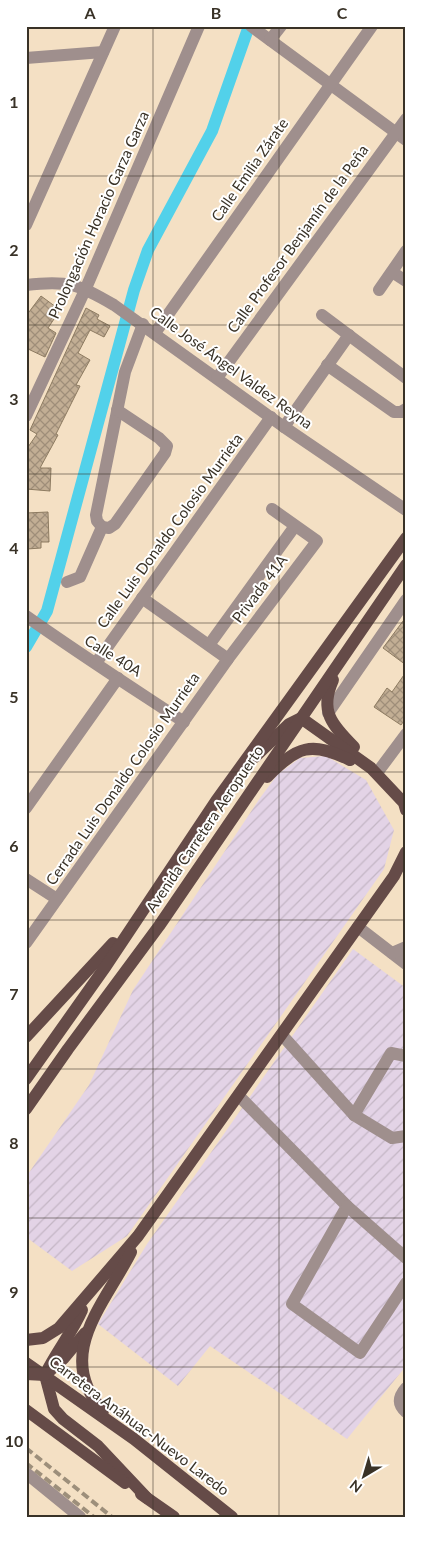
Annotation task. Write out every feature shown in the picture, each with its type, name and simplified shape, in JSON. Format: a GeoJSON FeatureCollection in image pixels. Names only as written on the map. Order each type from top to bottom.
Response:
{"type":"FeatureCollection","features":[{"type":"Feature","properties":{"kind":"main road","name":"Avenida Carretera Aeropuerto"},"geometry":{"type":"LineString","coordinates":[[26,1079],[106,966],[142,909],[234,775],[406,538]]}},
{"type":"Feature","properties":{"kind":"main road"},"geometry":{"type":"LineString","coordinates":[[358,636],[363,616],[406,547]]}},
{"type":"Feature","properties":{"kind":"main road","name":"Avenida Carretera Aeropuerto"},"geometry":{"type":"LineString","coordinates":[[26,1109],[159,926],[406,565]]}},
{"type":"Feature","properties":{"kind":"main road"},"geometry":{"type":"LineString","coordinates":[[348,651],[328,691],[328,713],[334,725],[405,805]]}},
{"type":"Feature","properties":{"kind":"main road"},"geometry":{"type":"LineString","coordinates":[[234,775],[289,724],[301,718],[374,771]]}},
{"type":"Feature","properties":{"kind":"main road"},"geometry":{"type":"LineString","coordinates":[[243,801],[287,759],[304,750],[327,749],[374,771]]}},
{"type":"Feature","properties":{"kind":"main road"},"geometry":{"type":"LineString","coordinates":[[26,1340],[43,1338],[55,1332],[72,1316],[138,1236],[394,876],[406,852]]}},
{"type":"Feature","properties":{"kind":"main road"},"geometry":{"type":"LineString","coordinates":[[26,1037],[80,982],[142,909]]}},
{"type":"Feature","properties":{"kind":"main road"},"geometry":{"type":"LineString","coordinates":[[26,1374],[45,1375],[64,1358],[88,1329],[138,1236]]}},
{"type":"Feature","properties":{"kind":"main road"},"geometry":{"type":"LineString","coordinates":[[88,1296],[73,1330],[52,1359],[45,1375],[54,1409],[63,1419],[98,1446],[148,1498]]}},
{"type":"Feature","properties":{"kind":"main road"},"geometry":{"type":"LineString","coordinates":[[88,1329],[81,1362],[88,1390],[93,1400],[108,1417],[134,1440]]}},
{"type":"Feature","properties":{"kind":"main road","name":"Carretera Anáhuac-Nuevo Laredo"},"geometry":{"type":"LineString","coordinates":[[26,1363],[134,1440],[232,1517]]}},
{"type":"Feature","properties":{"kind":"main road"},"geometry":{"type":"LineString","coordinates":[[26,1410],[174,1517]]}},
{"type":"Feature","properties":{"kind":"street"},"geometry":{"type":"LineString","coordinates":[[26,225],[30,207],[115,26]]}},
{"type":"Feature","properties":{"kind":"street","name":"Prolongación Horacio Garza Garza"},"geometry":{"type":"LineString","coordinates":[[26,416],[86,288],[199,26]]}},
{"type":"Feature","properties":{"kind":"street"},"geometry":{"type":"LineString","coordinates":[[261,33],[280,26]]}},
{"type":"Feature","properties":{"kind":"street","name":"Calle Emilia Zárate"},"geometry":{"type":"LineString","coordinates":[[155,333],[372,26]]}},
{"type":"Feature","properties":{"kind":"street"},"geometry":{"type":"LineString","coordinates":[[261,33],[401,136]]}},
{"type":"Feature","properties":{"kind":"street"},"geometry":{"type":"LineString","coordinates":[[26,58],[104,52]]}},
{"type":"Feature","properties":{"kind":"street","name":"Calle Profesor Benjamín de la Peña"},"geometry":{"type":"LineString","coordinates":[[217,378],[401,136],[406,119]]}},
{"type":"Feature","properties":{"kind":"street"},"geometry":{"type":"LineString","coordinates":[[378,290],[406,251]]}},
{"type":"Feature","properties":{"kind":"street"},"geometry":{"type":"LineString","coordinates":[[392,272],[406,281]]}},
{"type":"Feature","properties":{"kind":"street","name":"Calle José Ángel Valdez Reyna"},"geometry":{"type":"LineString","coordinates":[[26,285],[53,282],[69,283],[86,288],[142,323],[284,426],[404,504]]}},
{"type":"Feature","properties":{"kind":"street"},"geometry":{"type":"LineString","coordinates":[[322,315],[406,378]]}},
{"type":"Feature","properties":{"kind":"street"},"geometry":{"type":"LineString","coordinates":[[117,410],[160,438],[167,446],[165,452],[115,524],[109,528],[102,527],[96,515],[117,410],[125,372],[142,323]]}},
{"type":"Feature","properties":{"kind":"street"},"geometry":{"type":"LineString","coordinates":[[284,426],[349,334]]}},
{"type":"Feature","properties":{"kind":"street"},"geometry":{"type":"LineString","coordinates":[[327,365],[394,412],[401,412],[406,409]]}},
{"type":"Feature","properties":{"kind":"street","name":"Calle Luis Donaldo Colosio Murrieta"},"geometry":{"type":"LineString","coordinates":[[96,663],[271,417]]}},
{"type":"Feature","properties":{"kind":"street","name":"Privada 41A"},"geometry":{"type":"LineString","coordinates":[[228,659],[317,541],[272,509]]}},
{"type":"Feature","properties":{"kind":"street","name":"Privada 41A"},"geometry":{"type":"LineString","coordinates":[[209,645],[295,526]]}},
{"type":"Feature","properties":{"kind":"street"},"geometry":{"type":"LineString","coordinates":[[67,582],[80,577],[102,527]]}},
{"type":"Feature","properties":{"kind":"street"},"geometry":{"type":"LineString","coordinates":[[142,598],[228,659]]}},
{"type":"Feature","properties":{"kind":"street"},"geometry":{"type":"LineString","coordinates":[[328,713],[406,600]]}},
{"type":"Feature","properties":{"kind":"street","name":"Calle 40A"},"geometry":{"type":"LineString","coordinates":[[29,618],[72,650],[96,663],[184,722]]}},
{"type":"Feature","properties":{"kind":"street","name":"Cerrada Luis Donaldo Colosio Murrieta"},"geometry":{"type":"LineString","coordinates":[[26,943],[228,659]]}},
{"type":"Feature","properties":{"kind":"street"},"geometry":{"type":"LineString","coordinates":[[26,808],[118,678]]}},
{"type":"Feature","properties":{"kind":"street"},"geometry":{"type":"LineString","coordinates":[[374,771],[406,734]]}},
{"type":"Feature","properties":{"kind":"street"},"geometry":{"type":"LineString","coordinates":[[26,879],[57,899]]}},
{"type":"Feature","properties":{"kind":"street"},"geometry":{"type":"LineString","coordinates":[[358,927],[406,964]]}},
{"type":"Feature","properties":{"kind":"street"},"geometry":{"type":"LineString","coordinates":[[392,953],[406,947]]}},
{"type":"Feature","properties":{"kind":"street"},"geometry":{"type":"LineString","coordinates":[[282,1035],[354,1115],[392,1138],[406,1136]]}},
{"type":"Feature","properties":{"kind":"street"},"geometry":{"type":"LineString","coordinates":[[354,1115],[391,1053],[406,1056]]}},
{"type":"Feature","properties":{"kind":"street"},"geometry":{"type":"LineString","coordinates":[[239,1096],[347,1206],[406,1258]]}},
{"type":"Feature","properties":{"kind":"street"},"geometry":{"type":"LineString","coordinates":[[347,1206],[292,1304],[360,1353],[406,1283]]}},
{"type":"Feature","properties":{"kind":"street"},"geometry":{"type":"LineString","coordinates":[[403,1407],[400,1395],[406,1388]]}},
{"type":"Feature","properties":{"kind":"street"},"geometry":{"type":"LineString","coordinates":[[26,1473],[75,1515]]}},
{"type":"Feature","properties":{"kind":"shaded area"},"geometry":{"type":"Polygon","coordinates":[[[326,756],[366,780],[394,830],[384,869],[127,1236],[72,1271],[26,1237],[26,1177],[89,1085],[133,990],[260,798],[278,774],[300,758],[326,756]]]}},
{"type":"Feature","properties":{"kind":"shaded area"},"geometry":{"type":"Polygon","coordinates":[[[353,949],[406,988],[406,1366],[347,1439],[210,1346],[178,1386],[98,1324],[147,1244],[353,949]]]}},
{"type":"Feature","properties":{"kind":"building"},"geometry":{"type":"Polygon","coordinates":[[[41,296],[60,310],[48,328],[56,333],[45,357],[26,348],[26,316],[41,296]]]}},
{"type":"Feature","properties":{"kind":"building"},"geometry":{"type":"Polygon","coordinates":[[[86,308],[99,315],[97,319],[110,326],[104,337],[90,330],[78,353],[90,360],[76,385],[80,386],[56,434],[58,435],[40,468],[51,468],[50,491],[26,489],[26,450],[37,434],[30,430],[86,308]]]}},
{"type":"Feature","properties":{"kind":"building"},"geometry":{"type":"Polygon","coordinates":[[[48,512],[49,542],[41,542],[41,548],[27,549],[26,513],[48,512]]]}},
{"type":"Feature","properties":{"kind":"building"},"geometry":{"type":"Polygon","coordinates":[[[406,617],[406,665],[383,648],[406,617]]]}},
{"type":"Feature","properties":{"kind":"building"},"geometry":{"type":"Polygon","coordinates":[[[406,672],[406,718],[401,725],[374,707],[387,688],[392,692],[406,672]]]}},
{"type":"Feature","properties":{"kind":"waterway"},"geometry":{"type":"LineString","coordinates":[[26,647],[47,611],[134,290],[148,250],[212,131],[249,26]]}},
{"type":"Feature","properties":{"kind":"railway"},"geometry":{"type":"LineString","coordinates":[[26,1448],[112,1517]]}},
{"type":"Feature","properties":{"kind":"railway"},"geometry":{"type":"LineString","coordinates":[[26,1463],[94,1517]]}}]}
